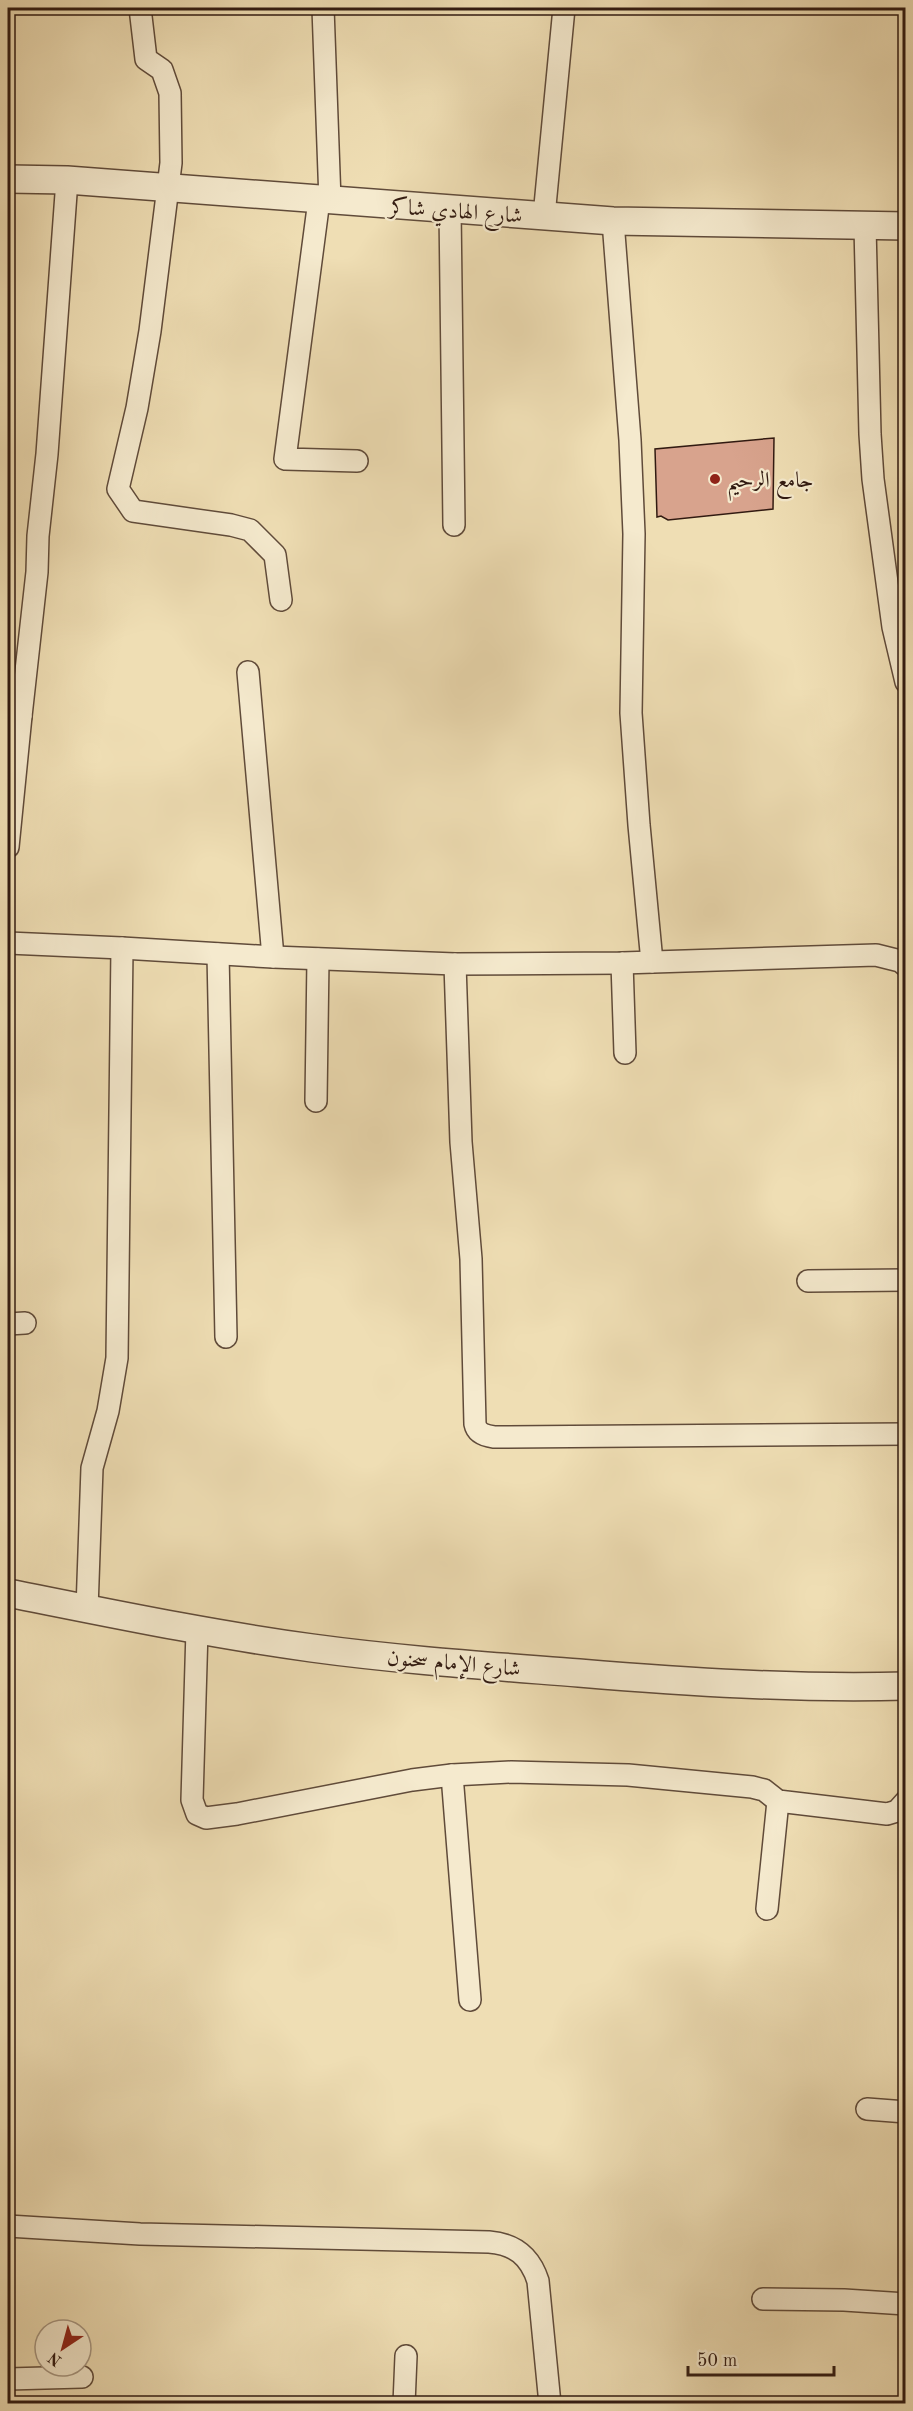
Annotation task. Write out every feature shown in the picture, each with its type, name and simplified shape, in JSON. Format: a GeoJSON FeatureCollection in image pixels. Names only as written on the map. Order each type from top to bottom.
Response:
{"type":"FeatureCollection","features":[{"type":"Feature","properties":{"kind":"street"},"geometry":{"type":"LineString","coordinates":[[140,8],[146,59],[162,70],[170,93],[171,163],[150,331],[137,408],[118,489],[133,511],[231,525],[250,530],[275,555],[281,600]]}},
{"type":"Feature","properties":{"kind":"street"},"geometry":{"type":"LineString","coordinates":[[323,8],[324,200],[285,459],[357,461]]}},
{"type":"Feature","properties":{"kind":"street"},"geometry":{"type":"LineString","coordinates":[[544,216],[564,8]]}},
{"type":"Feature","properties":{"kind":"street","name":"شارع الهادي شاكر"},"geometry":{"type":"LineString","coordinates":[[8,179],[67,180],[613,221],[906,226]]}},
{"type":"Feature","properties":{"kind":"street"},"geometry":{"type":"LineString","coordinates":[[8,847],[14,716],[37,572],[67,180]]}},
{"type":"Feature","properties":{"kind":"street"},"geometry":{"type":"LineString","coordinates":[[450,209],[454,525]]}},
{"type":"Feature","properties":{"kind":"street"},"geometry":{"type":"LineString","coordinates":[[613,221],[630,440],[634,534],[631,713],[652,962]]}},
{"type":"Feature","properties":{"kind":"street"},"geometry":{"type":"LineString","coordinates":[[865,226],[870,434],[896,581],[896,643],[906,682]]}},
{"type":"Feature","properties":{"kind":"street"},"geometry":{"type":"LineString","coordinates":[[248,672],[273,957]]}},
{"type":"Feature","properties":{"kind":"street"},"geometry":{"type":"LineString","coordinates":[[8,943],[455,964],[622,963],[876,955],[900,961],[906,966]]}},
{"type":"Feature","properties":{"kind":"street"},"geometry":{"type":"LineString","coordinates":[[87,1609],[92,1468],[108,1411],[117,1358],[122,948]]}},
{"type":"Feature","properties":{"kind":"street"},"geometry":{"type":"LineString","coordinates":[[218,954],[226,1337]]}},
{"type":"Feature","properties":{"kind":"street"},"geometry":{"type":"LineString","coordinates":[[316,1101],[318,959]]}},
{"type":"Feature","properties":{"kind":"street"},"geometry":{"type":"LineString","coordinates":[[622,963],[625,1053]]}},
{"type":"Feature","properties":{"kind":"street"},"geometry":{"type":"LineString","coordinates":[[455,964],[462,1142],[471,1259],[475,1425],[479,1432],[494,1437],[906,1434]]}},
{"type":"Feature","properties":{"kind":"street"},"geometry":{"type":"LineString","coordinates":[[808,1281],[906,1280]]}},
{"type":"Feature","properties":{"kind":"street","name":"شارع الإمام سحنون"},"geometry":{"type":"LineString","coordinates":[[8,1593],[197,1630],[314,1648],[443,1662],[721,1685],[906,1686]]}},
{"type":"Feature","properties":{"kind":"street"},"geometry":{"type":"LineString","coordinates":[[197,1630],[192,1800],[195,1811],[201,1817],[237,1814],[452,1774],[511,1772],[628,1774],[758,1788],[778,1801],[887,1814],[897,1811],[906,1801]]}},
{"type":"Feature","properties":{"kind":"street"},"geometry":{"type":"LineString","coordinates":[[452,1774],[470,2000]]}},
{"type":"Feature","properties":{"kind":"street"},"geometry":{"type":"LineString","coordinates":[[767,1909],[778,1801]]}},
{"type":"Feature","properties":{"kind":"street"},"geometry":{"type":"LineString","coordinates":[[867,2109],[906,2112]]}},
{"type":"Feature","properties":{"kind":"street"},"geometry":{"type":"LineString","coordinates":[[8,2226],[140,2234],[364,2238],[489,2242],[508,2245],[524,2254],[538,2281],[550,2403]]}},
{"type":"Feature","properties":{"kind":"street"},"geometry":{"type":"LineString","coordinates":[[763,2299],[844,2300],[906,2304]]}},
{"type":"Feature","properties":{"kind":"street"},"geometry":{"type":"LineString","coordinates":[[404,2403],[406,2356]]}},
{"type":"Feature","properties":{"kind":"street"},"geometry":{"type":"LineString","coordinates":[[8,2379],[45,2378]]}},
{"type":"Feature","properties":{"kind":"building","name":"جامع الرحيم"},"geometry":{"type":"Polygon","coordinates":[[[774,438],[773,509],[668,520],[661,516],[657,517],[655,449],[774,438]]]}},
{"type":"Feature","properties":{"kind":"place","name":"جامع الرحيم"},"geometry":{"type":"Point","coordinates":[715,479]}}]}
